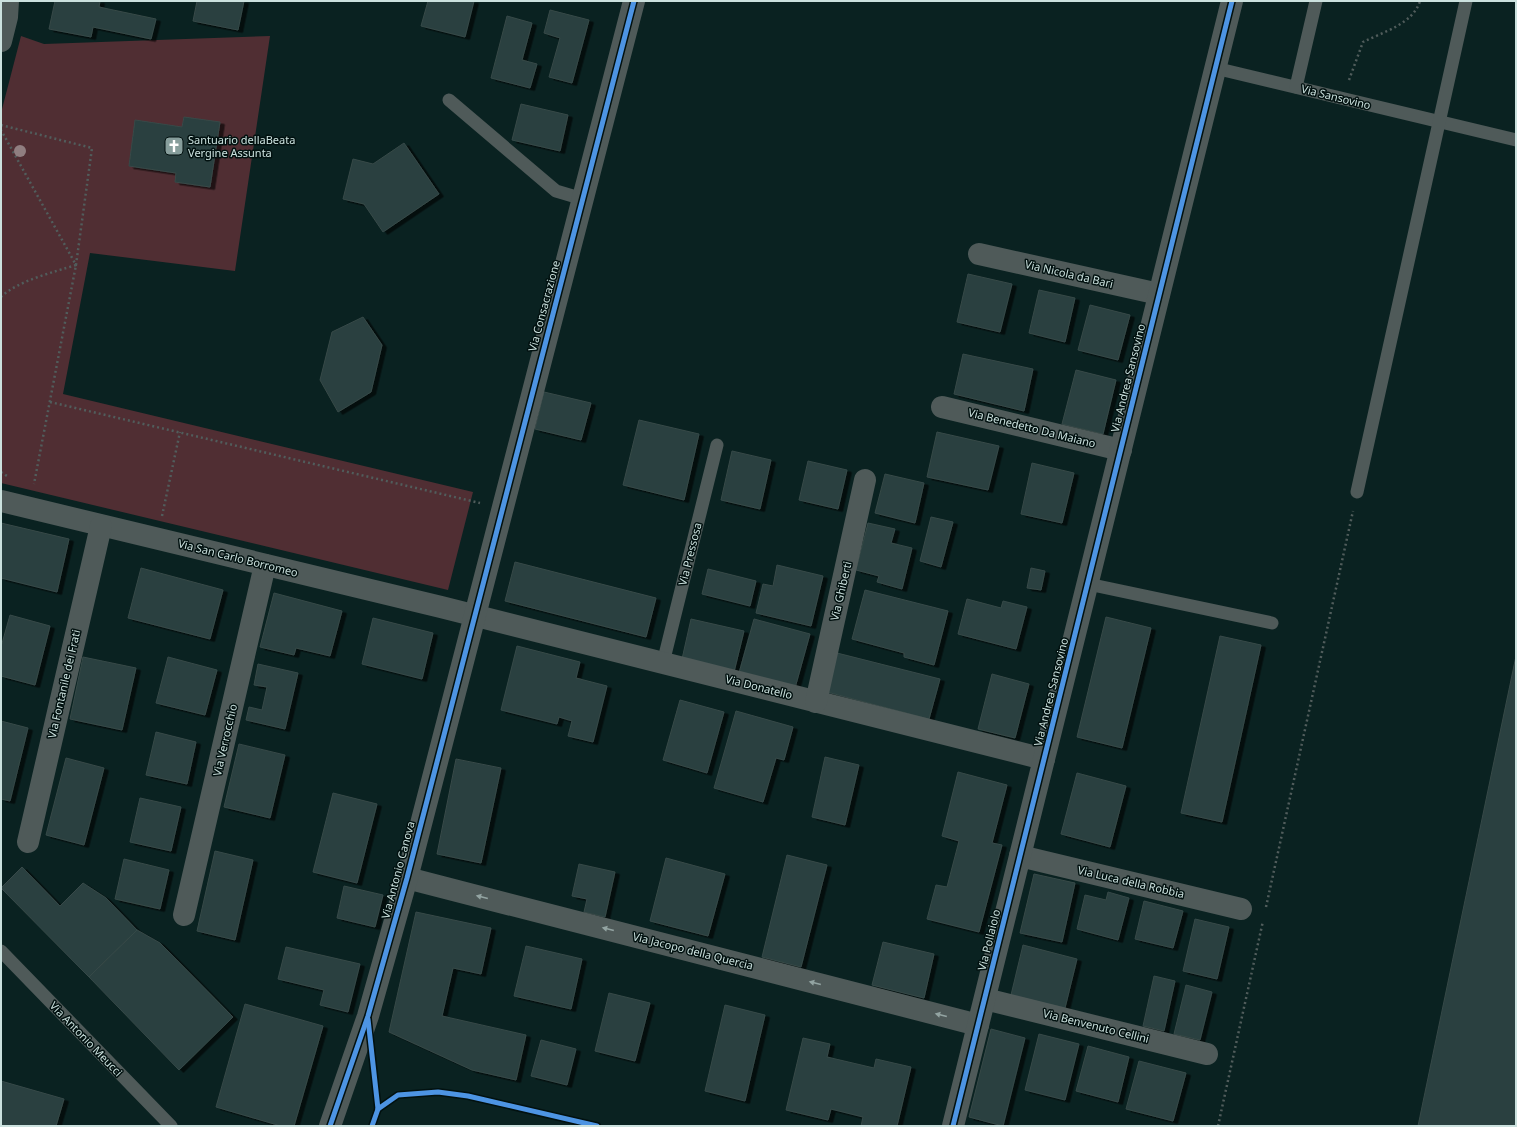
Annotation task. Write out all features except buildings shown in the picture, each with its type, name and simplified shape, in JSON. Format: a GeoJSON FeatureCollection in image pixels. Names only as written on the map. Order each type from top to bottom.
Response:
{"type":"FeatureCollection","features":[{"type":"Feature","properties":{"kind":"street"},"geometry":{"type":"LineString","coordinates":[[1,41],[7,17],[8,1]]}},
{"type":"Feature","properties":{"kind":"street","name":"Via Consacrazione"},"geometry":{"type":"LineString","coordinates":[[474,616],[634,1]]}},
{"type":"Feature","properties":{"kind":"street","name":"Via Andrea Sansovino"},"geometry":{"type":"LineString","coordinates":[[1044,759],[1232,1]]}},
{"type":"Feature","properties":{"kind":"street","name":"Via Nicola da Bari"},"geometry":{"type":"LineString","coordinates":[[979,254],[1160,294]]}},
{"type":"Feature","properties":{"kind":"street","name":"Via Benedetto Da Maiano"},"geometry":{"type":"LineString","coordinates":[[942,407],[1121,450]]}},
{"type":"Feature","properties":{"kind":"street","name":"Via Ghiberti"},"geometry":{"type":"LineString","coordinates":[[816,702],[866,480]]}},
{"type":"Feature","properties":{"kind":"street","name":"Via San Carlo Borromeo"},"geometry":{"type":"LineString","coordinates":[[1,501],[474,616]]}},
{"type":"Feature","properties":{"kind":"street","name":"Via Fontanile dei Frati"},"geometry":{"type":"LineString","coordinates":[[28,842],[101,526]]}},
{"type":"Feature","properties":{"kind":"street","name":"Via Verrocchio"},"geometry":{"type":"LineString","coordinates":[[184,915],[265,565]]}},
{"type":"Feature","properties":{"kind":"street","name":"Via Donatello"},"geometry":{"type":"LineString","coordinates":[[474,616],[1044,759]]}},
{"type":"Feature","properties":{"kind":"street","name":"Via Antonio Canova"},"geometry":{"type":"LineString","coordinates":[[330,1126],[368,1016],[407,878],[474,616]]}},
{"type":"Feature","properties":{"kind":"street","name":"Via Pollaiolo"},"geometry":{"type":"LineString","coordinates":[[953,1126],[1044,759]]}},
{"type":"Feature","properties":{"kind":"street","name":"Via Luca della Robbia"},"geometry":{"type":"LineString","coordinates":[[1020,856],[1242,909]]}},
{"type":"Feature","properties":{"kind":"street","name":"Via Jacopo della Quercia"},"geometry":{"type":"LineString","coordinates":[[407,878],[978,1025]]}},
{"type":"Feature","properties":{"kind":"street","name":"Via Benvenuto Cellini"},"geometry":{"type":"LineString","coordinates":[[985,999],[1207,1054]]}},
{"type":"Feature","properties":{"kind":"lane","name":"Via Sansovino"},"geometry":{"type":"LineString","coordinates":[[1316,1],[1296,87],[1516,140]]}},
{"type":"Feature","properties":{"kind":"lane"},"geometry":{"type":"LineString","coordinates":[[1358,492],[1466,1]]}},
{"type":"Feature","properties":{"kind":"lane"},"geometry":{"type":"LineString","coordinates":[[1215,68],[1296,87]]}},
{"type":"Feature","properties":{"kind":"lane"},"geometry":{"type":"LineString","coordinates":[[449,100],[556,191],[583,198]]}},
{"type":"Feature","properties":{"kind":"lane","name":"Via Pressosa"},"geometry":{"type":"LineString","coordinates":[[663,663],[717,445]]}},
{"type":"Feature","properties":{"kind":"lane"},"geometry":{"type":"LineString","coordinates":[[1088,584],[1272,623]]}},
{"type":"Feature","properties":{"kind":"lane","name":"Via Antonio Meucci"},"geometry":{"type":"LineString","coordinates":[[1,951],[171,1126]]}},
{"type":"Feature","properties":{"kind":"path"},"geometry":{"type":"LineString","coordinates":[[1348,82],[1363,42],[1405,22],[1418,8],[1420,1]]}},
{"type":"Feature","properties":{"kind":"path"},"geometry":{"type":"LineString","coordinates":[[1,125],[92,148],[76,265],[30,508]]}},
{"type":"Feature","properties":{"kind":"path"},"geometry":{"type":"LineString","coordinates":[[1,130],[76,265]]}},
{"type":"Feature","properties":{"kind":"path"},"geometry":{"type":"LineString","coordinates":[[1,297],[6,292],[33,279],[76,265]]}},
{"type":"Feature","properties":{"kind":"path"},"geometry":{"type":"LineString","coordinates":[[50,402],[502,508]]}},
{"type":"Feature","properties":{"kind":"path"},"geometry":{"type":"LineString","coordinates":[[158,539],[180,432]]}},
{"type":"Feature","properties":{"kind":"path"},"geometry":{"type":"LineString","coordinates":[[1218,1126],[1358,492]]}},
{"type":"Feature","properties":{"kind":"shaded area"},"geometry":{"type":"Polygon","coordinates":[[[21,36],[44,44],[270,36],[235,271],[90,253],[63,394],[473,492],[448,590],[1,483],[1,113],[21,36]]]}},
{"type":"Feature","properties":{"kind":"cycle path"},"geometry":{"type":"LineString","coordinates":[[330,1126],[368,1016],[407,878],[634,1]]}},
{"type":"Feature","properties":{"kind":"cycle path"},"geometry":{"type":"LineString","coordinates":[[953,1126],[1232,1]]}},
{"type":"Feature","properties":{"kind":"cycle path"},"geometry":{"type":"LineString","coordinates":[[368,1019],[378,1109],[372,1126]]}},
{"type":"Feature","properties":{"kind":"cycle path"},"geometry":{"type":"LineString","coordinates":[[378,1109],[398,1095],[438,1092],[468,1096],[597,1126]]}},
{"type":"Feature","properties":{"kind":"place","name":"Santuario dellaBeata Vergine Assunta"},"geometry":{"type":"Point","coordinates":[174,146]}}]}
